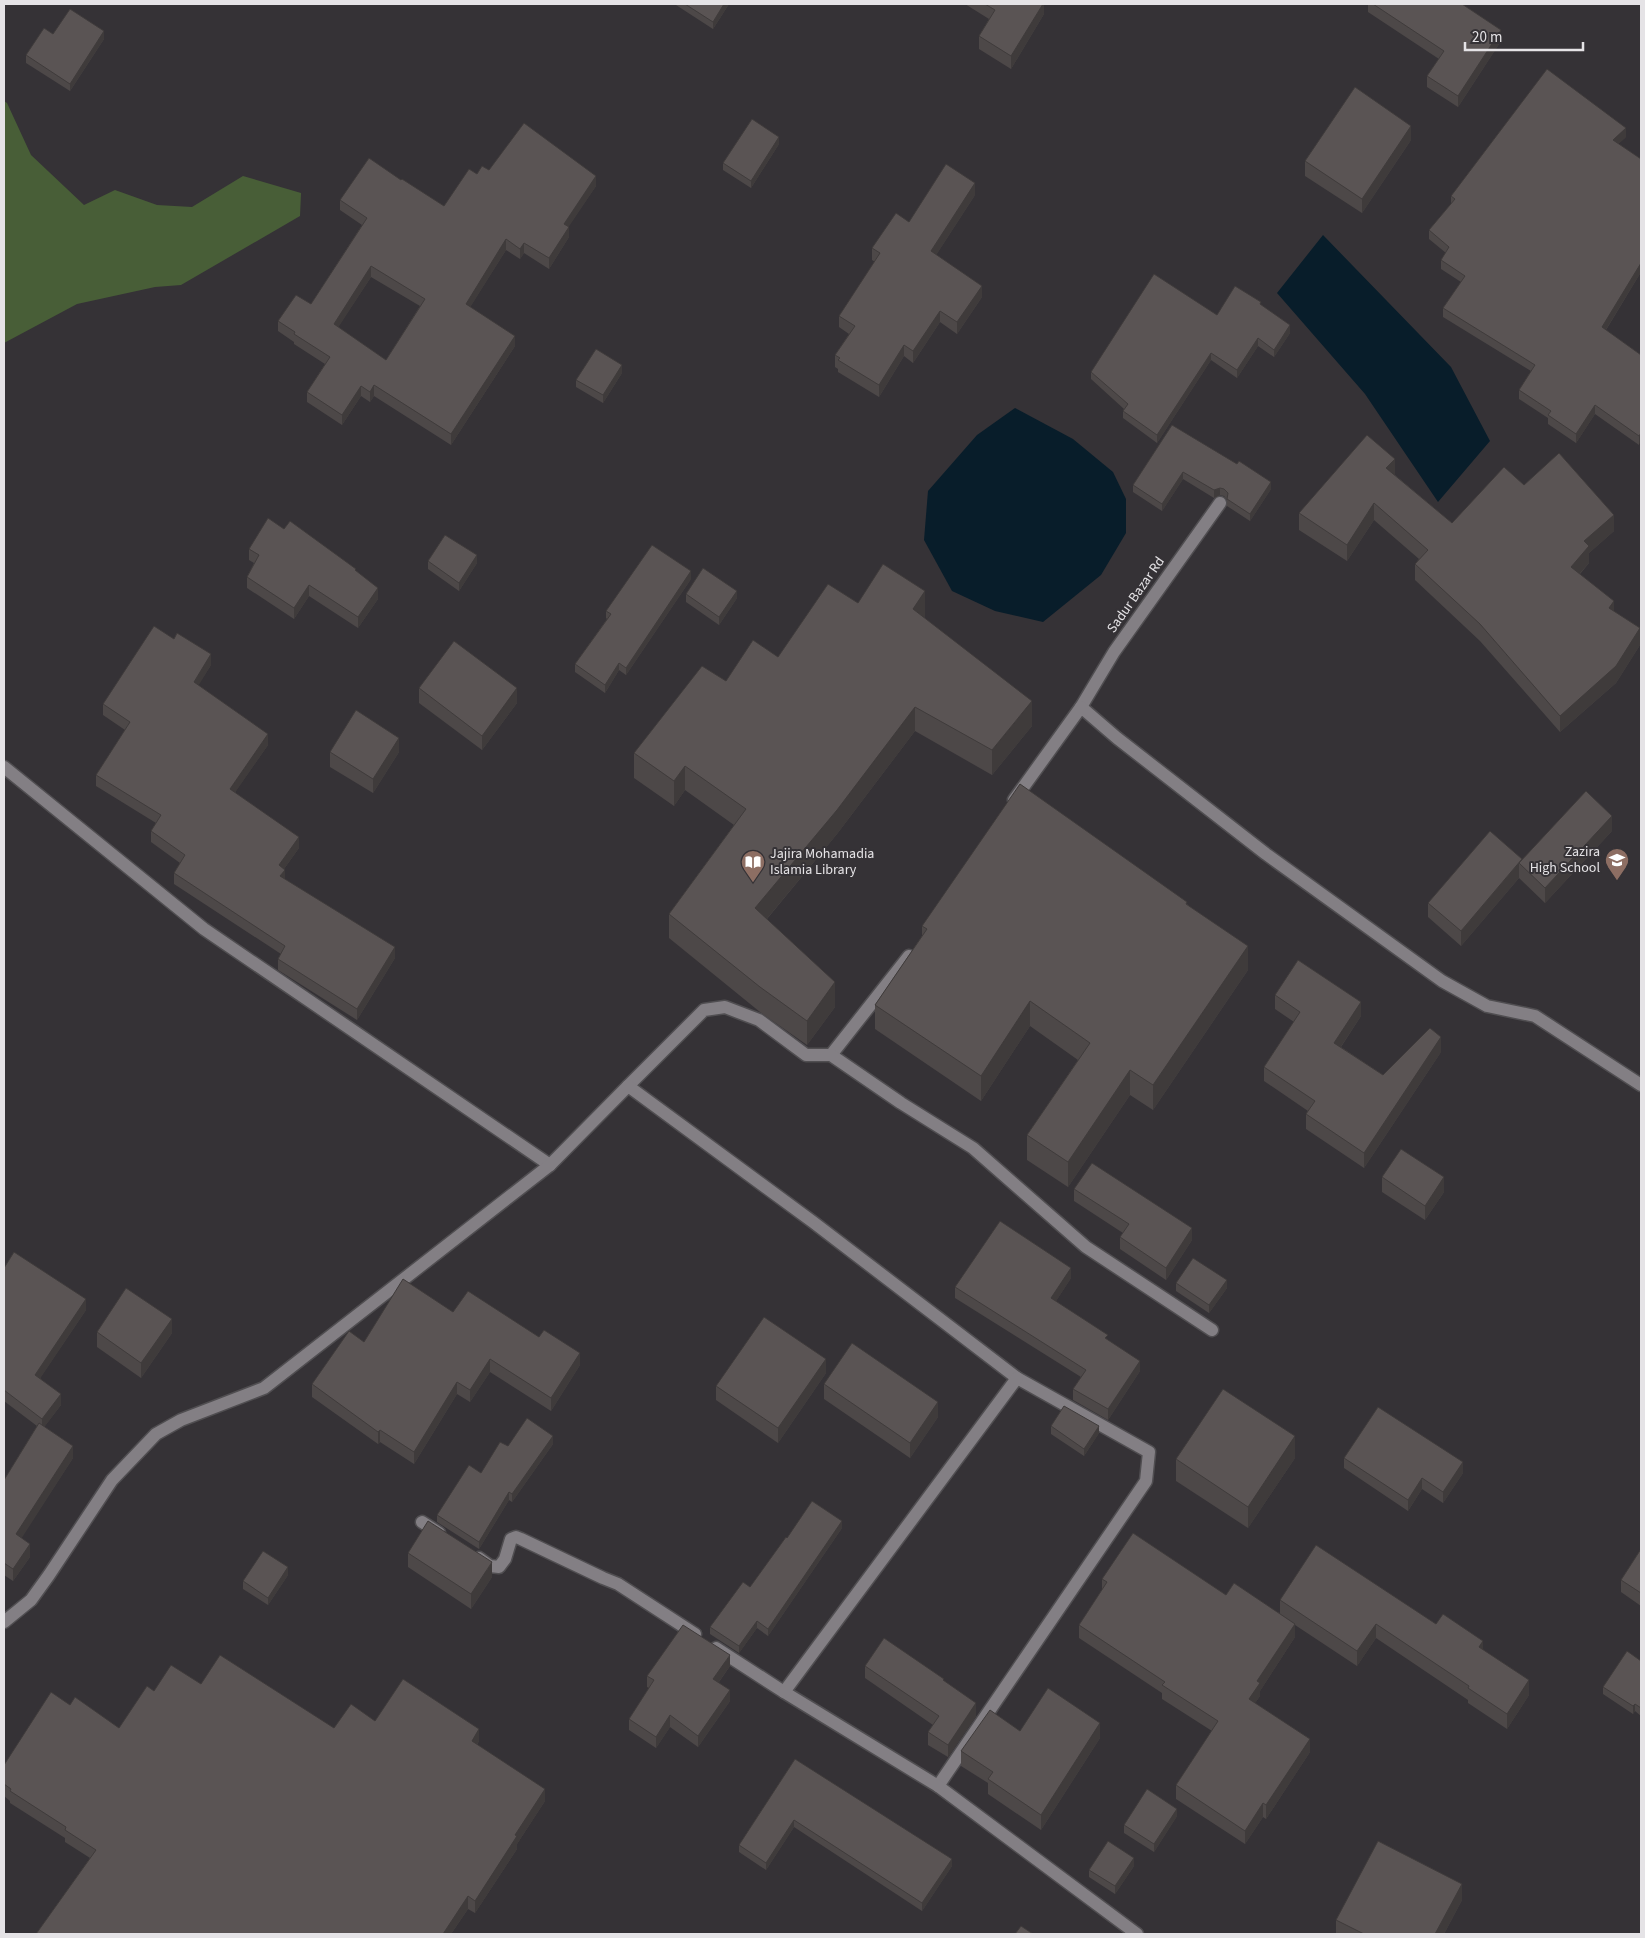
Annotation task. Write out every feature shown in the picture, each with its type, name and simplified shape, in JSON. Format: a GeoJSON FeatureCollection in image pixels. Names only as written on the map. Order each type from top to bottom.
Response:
{"type":"FeatureCollection","features":[{"type":"Feature","properties":{"kind":"street","name":"Sadur Bazar Rd"},"geometry":{"type":"LineString","coordinates":[[1007,810],[1081,707],[1114,652],[1220,502]]}},
{"type":"Feature","properties":{"kind":"street"},"geometry":{"type":"LineString","coordinates":[[1081,707],[1117,738],[1266,854],[1442,981],[1487,1006],[1535,1016],[1641,1085]]}},
{"type":"Feature","properties":{"kind":"street"},"geometry":{"type":"LineString","coordinates":[[4,766],[204,929],[550,1165]]}},
{"type":"Feature","properties":{"kind":"street"},"geometry":{"type":"LineString","coordinates":[[831,1055],[916,946]]}},
{"type":"Feature","properties":{"kind":"street"},"geometry":{"type":"LineString","coordinates":[[4,1622],[31,1600],[112,1480],[156,1434],[181,1420],[264,1388],[550,1165],[704,1010],[725,1007],[759,1020],[806,1055],[831,1055],[901,1103],[973,1148],[1086,1247],[1212,1330]]}},
{"type":"Feature","properties":{"kind":"street"},"geometry":{"type":"LineString","coordinates":[[628,1086],[813,1222],[1017,1378],[1149,1452],[1146,1481],[938,1786]]}},
{"type":"Feature","properties":{"kind":"street"},"geometry":{"type":"LineString","coordinates":[[784,1692],[1017,1378]]}},
{"type":"Feature","properties":{"kind":"street"},"geometry":{"type":"LineString","coordinates":[[422,1522],[452,1541]]}},
{"type":"Feature","properties":{"kind":"street"},"geometry":{"type":"LineString","coordinates":[[467,1551],[490,1566],[499,1567],[505,1559],[511,1539],[516,1537],[618,1584],[784,1692],[938,1786],[1137,1934]]}},
{"type":"Feature","properties":{"kind":"green space"},"geometry":{"type":"Polygon","coordinates":[[[4,101],[7,103],[31,155],[84,205],[115,190],[157,205],[192,207],[243,176],[301,193],[300,216],[181,285],[155,287],[77,304],[4,343],[4,101]]]}},
{"type":"Feature","properties":{"kind":"water"},"geometry":{"type":"Polygon","coordinates":[[[1323,235],[1451,367],[1490,441],[1438,502],[1365,394],[1277,293],[1323,235]]]}},
{"type":"Feature","properties":{"kind":"water"},"geometry":{"type":"Polygon","coordinates":[[[1015,408],[1073,439],[1113,472],[1126,499],[1126,533],[1101,575],[1043,622],[995,611],[952,591],[924,540],[928,491],[977,435],[1015,408]]]}},
{"type":"Feature","properties":{"kind":"building"},"geometry":{"type":"Polygon","coordinates":[[[685,4],[724,4],[713,22],[685,4]]]}},
{"type":"Feature","properties":{"kind":"building"},"geometry":{"type":"Polygon","coordinates":[[[985,4],[1043,4],[1011,56],[979,36],[995,10],[985,4]]]}},
{"type":"Feature","properties":{"kind":"building"},"geometry":{"type":"Polygon","coordinates":[[[1373,4],[1462,4],[1501,30],[1458,96],[1427,76],[1444,51],[1373,4]]]}},
{"type":"Feature","properties":{"kind":"building"},"geometry":{"type":"Polygon","coordinates":[[[70,9],[104,31],[70,84],[26,55],[44,28],[53,34],[70,9]]]}},
{"type":"Feature","properties":{"kind":"building"},"geometry":{"type":"Polygon","coordinates":[[[1547,69],[1626,128],[1613,140],[1641,159],[1641,263],[1602,327],[1641,355],[1641,433],[1639,436],[1595,405],[1576,434],[1548,415],[1551,411],[1519,390],[1535,365],[1443,308],[1465,276],[1441,260],[1449,247],[1429,230],[1455,199],[1451,196],[1547,69]]]}},
{"type":"Feature","properties":{"kind":"building"},"geometry":{"type":"Polygon","coordinates":[[[1355,87],[1411,126],[1362,199],[1305,161],[1355,87]]]}},
{"type":"Feature","properties":{"kind":"building"},"geometry":{"type":"Polygon","coordinates":[[[752,119],[779,137],[751,181],[723,163],[752,119]]]}},
{"type":"Feature","properties":{"kind":"building"},"geometry":{"type":"Polygon","coordinates":[[[524,123],[596,176],[564,224],[569,227],[549,258],[524,243],[520,249],[506,239],[466,304],[515,336],[451,434],[374,385],[370,392],[361,386],[342,415],[307,392],[330,357],[294,334],[295,332],[278,321],[296,295],[311,304],[367,218],[340,200],[369,158],[444,206],[469,169],[477,174],[482,166],[489,170],[524,123]],[[371,266],[334,324],[386,360],[425,299],[371,266]]]}},
{"type":"Feature","properties":{"kind":"building"},"geometry":{"type":"Polygon","coordinates":[[[946,164],[975,183],[931,251],[982,286],[957,322],[940,311],[913,351],[904,345],[879,385],[838,360],[840,358],[835,355],[855,326],[839,316],[880,253],[872,248],[896,213],[909,222],[946,164]]]}},
{"type":"Feature","properties":{"kind":"building"},"geometry":{"type":"Polygon","coordinates":[[[1154,274],[1217,315],[1235,286],[1261,302],[1260,304],[1290,325],[1274,350],[1258,338],[1237,370],[1211,353],[1157,435],[1123,411],[1128,404],[1091,372],[1154,274]]]}},
{"type":"Feature","properties":{"kind":"building"},"geometry":{"type":"Polygon","coordinates":[[[596,349],[622,365],[603,395],[576,380],[596,349]]]}},
{"type":"Feature","properties":{"kind":"building"},"geometry":{"type":"Polygon","coordinates":[[[1172,425],[1237,464],[1239,461],[1271,482],[1250,514],[1227,499],[1228,493],[1224,489],[1214,490],[1183,472],[1162,504],[1133,485],[1172,425]]]}},
{"type":"Feature","properties":{"kind":"building"},"geometry":{"type":"Polygon","coordinates":[[[1367,435],[1395,459],[1386,468],[1452,523],[1504,467],[1524,485],[1559,453],[1614,515],[1584,541],[1589,546],[1571,567],[1614,601],[1609,608],[1640,628],[1616,666],[1560,716],[1480,624],[1415,564],[1428,550],[1374,503],[1347,545],[1299,513],[1367,435]]]}},
{"type":"Feature","properties":{"kind":"building"},"geometry":{"type":"Polygon","coordinates":[[[268,518],[284,529],[290,521],[356,569],[378,588],[358,617],[309,585],[294,608],[247,577],[259,555],[249,549],[268,518]]]}},
{"type":"Feature","properties":{"kind":"building"},"geometry":{"type":"Polygon","coordinates":[[[445,535],[477,555],[459,583],[428,561],[445,535]]]}},
{"type":"Feature","properties":{"kind":"building"},"geometry":{"type":"Polygon","coordinates":[[[652,545],[691,571],[626,668],[619,663],[605,685],[575,664],[611,614],[606,611],[652,545]]]}},
{"type":"Feature","properties":{"kind":"building"},"geometry":{"type":"Polygon","coordinates":[[[883,564],[925,591],[913,609],[1032,701],[992,750],[915,707],[837,810],[755,908],[835,982],[807,1021],[760,987],[669,914],[746,809],[685,766],[674,781],[634,753],[702,666],[726,681],[753,640],[778,657],[828,584],[858,603],[883,564]]]}},
{"type":"Feature","properties":{"kind":"building"},"geometry":{"type":"Polygon","coordinates":[[[703,568],[737,591],[719,617],[686,594],[703,568]]]}},
{"type":"Feature","properties":{"kind":"building"},"geometry":{"type":"Polygon","coordinates":[[[154,626],[174,639],[177,633],[211,654],[194,682],[268,734],[230,789],[299,837],[279,865],[285,870],[280,876],[395,947],[357,1009],[278,959],[285,946],[174,873],[185,855],[151,831],[161,815],[96,775],[130,722],[103,704],[154,626]]]}},
{"type":"Feature","properties":{"kind":"building"},"geometry":{"type":"Polygon","coordinates":[[[454,641],[517,688],[482,736],[419,688],[454,641]]]}},
{"type":"Feature","properties":{"kind":"building"},"geometry":{"type":"Polygon","coordinates":[[[356,710],[399,738],[373,779],[330,752],[356,710]]]}},
{"type":"Feature","properties":{"kind":"building"},"geometry":{"type":"Polygon","coordinates":[[[1020,784],[1187,902],[1186,904],[1248,946],[1153,1085],[1130,1070],[1068,1162],[1027,1135],[1090,1043],[1030,1001],[981,1076],[875,1005],[927,929],[922,926],[1020,784]]]}},
{"type":"Feature","properties":{"kind":"building"},"geometry":{"type":"Polygon","coordinates":[[[1586,791],[1612,816],[1545,888],[1519,863],[1586,791]]]}},
{"type":"Feature","properties":{"kind":"building"},"geometry":{"type":"Polygon","coordinates":[[[1490,831],[1522,859],[1461,931],[1428,903],[1490,831]]]}},
{"type":"Feature","properties":{"kind":"building"},"geometry":{"type":"Polygon","coordinates":[[[1298,960],[1361,1002],[1334,1043],[1383,1075],[1430,1028],[1441,1037],[1364,1153],[1306,1114],[1315,1101],[1264,1067],[1300,1012],[1275,995],[1298,960]]]}},
{"type":"Feature","properties":{"kind":"building"},"geometry":{"type":"Polygon","coordinates":[[[1401,1149],[1444,1177],[1425,1206],[1382,1177],[1401,1149]]]}},
{"type":"Feature","properties":{"kind":"building"},"geometry":{"type":"Polygon","coordinates":[[[1092,1163],[1192,1228],[1166,1268],[1120,1237],[1129,1224],[1074,1189],[1092,1163]]]}},
{"type":"Feature","properties":{"kind":"building"},"geometry":{"type":"Polygon","coordinates":[[[1000,1221],[1071,1268],[1051,1298],[1108,1335],[1105,1338],[1140,1361],[1108,1409],[1073,1389],[1086,1370],[955,1287],[1000,1221]]]}},
{"type":"Feature","properties":{"kind":"building"},"geometry":{"type":"Polygon","coordinates":[[[14,1252],[86,1299],[35,1375],[61,1394],[42,1419],[4,1390],[4,1268],[14,1252]]]}},
{"type":"Feature","properties":{"kind":"building"},"geometry":{"type":"Polygon","coordinates":[[[1193,1258],[1227,1280],[1209,1305],[1176,1283],[1193,1258]]]}},
{"type":"Feature","properties":{"kind":"building"},"geometry":{"type":"Polygon","coordinates":[[[403,1279],[453,1312],[468,1291],[539,1337],[544,1330],[580,1353],[551,1398],[490,1359],[470,1390],[457,1382],[414,1452],[380,1430],[378,1432],[312,1384],[349,1331],[364,1342],[403,1279]]]}},
{"type":"Feature","properties":{"kind":"building"},"geometry":{"type":"Polygon","coordinates":[[[126,1288],[172,1319],[141,1363],[97,1332],[126,1288]]]}},
{"type":"Feature","properties":{"kind":"building"},"geometry":{"type":"Polygon","coordinates":[[[764,1317],[826,1359],[778,1428],[716,1386],[764,1317]]]}},
{"type":"Feature","properties":{"kind":"building"},"geometry":{"type":"Polygon","coordinates":[[[852,1343],[938,1402],[910,1443],[824,1384],[852,1343]]]}},
{"type":"Feature","properties":{"kind":"building"},"geometry":{"type":"Polygon","coordinates":[[[1223,1389],[1295,1436],[1248,1507],[1176,1459],[1223,1389]]]}},
{"type":"Feature","properties":{"kind":"building"},"geometry":{"type":"Polygon","coordinates":[[[1064,1406],[1099,1426],[1084,1449],[1051,1426],[1064,1406]]]}},
{"type":"Feature","properties":{"kind":"building"},"geometry":{"type":"Polygon","coordinates":[[[1378,1407],[1463,1462],[1443,1492],[1422,1478],[1408,1500],[1344,1458],[1378,1407]]]}},
{"type":"Feature","properties":{"kind":"building"},"geometry":{"type":"Polygon","coordinates":[[[527,1418],[553,1436],[512,1494],[509,1492],[479,1542],[437,1515],[469,1465],[481,1473],[500,1442],[508,1446],[527,1418]]]}},
{"type":"Feature","properties":{"kind":"building"},"geometry":{"type":"Polygon","coordinates":[[[39,1423],[73,1446],[16,1534],[30,1544],[13,1569],[4,1563],[4,1480],[39,1423]]]}},
{"type":"Feature","properties":{"kind":"building"},"geometry":{"type":"Polygon","coordinates":[[[812,1501],[842,1521],[768,1629],[757,1621],[739,1646],[710,1627],[743,1582],[750,1587],[812,1501]]]}},
{"type":"Feature","properties":{"kind":"building"},"geometry":{"type":"Polygon","coordinates":[[[428,1521],[492,1562],[471,1594],[408,1553],[428,1521]]]}},
{"type":"Feature","properties":{"kind":"building"},"geometry":{"type":"Polygon","coordinates":[[[1133,1533],[1226,1595],[1234,1583],[1295,1624],[1257,1681],[1260,1683],[1249,1699],[1310,1739],[1266,1805],[1263,1803],[1245,1831],[1176,1785],[1218,1721],[1162,1685],[1165,1682],[1079,1625],[1107,1582],[1102,1579],[1133,1533]]]}},
{"type":"Feature","properties":{"kind":"building"},"geometry":{"type":"Polygon","coordinates":[[[1316,1545],[1436,1624],[1443,1614],[1483,1641],[1479,1647],[1529,1680],[1507,1714],[1468,1688],[1469,1686],[1376,1624],[1357,1651],[1280,1600],[1316,1545]]]}},
{"type":"Feature","properties":{"kind":"building"},"geometry":{"type":"Polygon","coordinates":[[[1641,1549],[1641,1593],[1621,1580],[1641,1549]]]}},
{"type":"Feature","properties":{"kind":"building"},"geometry":{"type":"Polygon","coordinates":[[[263,1551],[288,1567],[268,1598],[243,1581],[263,1551]]]}},
{"type":"Feature","properties":{"kind":"building"},"geometry":{"type":"Polygon","coordinates":[[[683,1625],[730,1655],[713,1679],[730,1690],[698,1736],[670,1715],[656,1737],[629,1719],[654,1680],[647,1676],[683,1625]]]}},
{"type":"Feature","properties":{"kind":"building"},"geometry":{"type":"Polygon","coordinates":[[[884,1638],[976,1703],[948,1745],[928,1732],[939,1716],[865,1666],[884,1638]]]}},
{"type":"Feature","properties":{"kind":"building"},"geometry":{"type":"Polygon","coordinates":[[[1627,1651],[1641,1661],[1641,1708],[1635,1704],[1633,1706],[1603,1687],[1627,1651]]]}},
{"type":"Feature","properties":{"kind":"building"},"geometry":{"type":"Polygon","coordinates":[[[220,1655],[334,1728],[351,1704],[375,1721],[403,1679],[479,1729],[472,1741],[545,1789],[475,1901],[468,1896],[443,1934],[36,1934],[96,1850],[65,1830],[66,1827],[10,1791],[11,1789],[4,1784],[4,1765],[51,1692],[70,1705],[75,1697],[119,1728],[147,1686],[154,1691],[171,1665],[201,1684],[220,1655]]]}},
{"type":"Feature","properties":{"kind":"building"},"geometry":{"type":"Polygon","coordinates":[[[1048,1688],[1100,1723],[1041,1815],[988,1779],[993,1772],[961,1751],[990,1710],[1020,1731],[1048,1688]]]}},
{"type":"Feature","properties":{"kind":"building"},"geometry":{"type":"Polygon","coordinates":[[[795,1759],[952,1859],[922,1903],[794,1820],[766,1863],[739,1845],[795,1759]]]}},
{"type":"Feature","properties":{"kind":"building"},"geometry":{"type":"Polygon","coordinates":[[[1147,1789],[1177,1809],[1154,1844],[1124,1825],[1147,1789]]]}},
{"type":"Feature","properties":{"kind":"building"},"geometry":{"type":"Polygon","coordinates":[[[1108,1841],[1134,1858],[1115,1886],[1089,1870],[1108,1841]]]}},
{"type":"Feature","properties":{"kind":"building"},"geometry":{"type":"Polygon","coordinates":[[[1378,1841],[1462,1884],[1435,1934],[1364,1934],[1336,1920],[1378,1841]]]}},
{"type":"Feature","properties":{"kind":"building"},"geometry":{"type":"Polygon","coordinates":[[[1021,1926],[1033,1934],[1015,1934],[1021,1926]]]}},
{"type":"Feature","properties":{"kind":"place","name":"Zazira High School"},"geometry":{"type":"Point","coordinates":[1617,881]}},
{"type":"Feature","properties":{"kind":"place","name":"Jajira Mohamadia Islamia Library"},"geometry":{"type":"Point","coordinates":[753,883]}}]}
